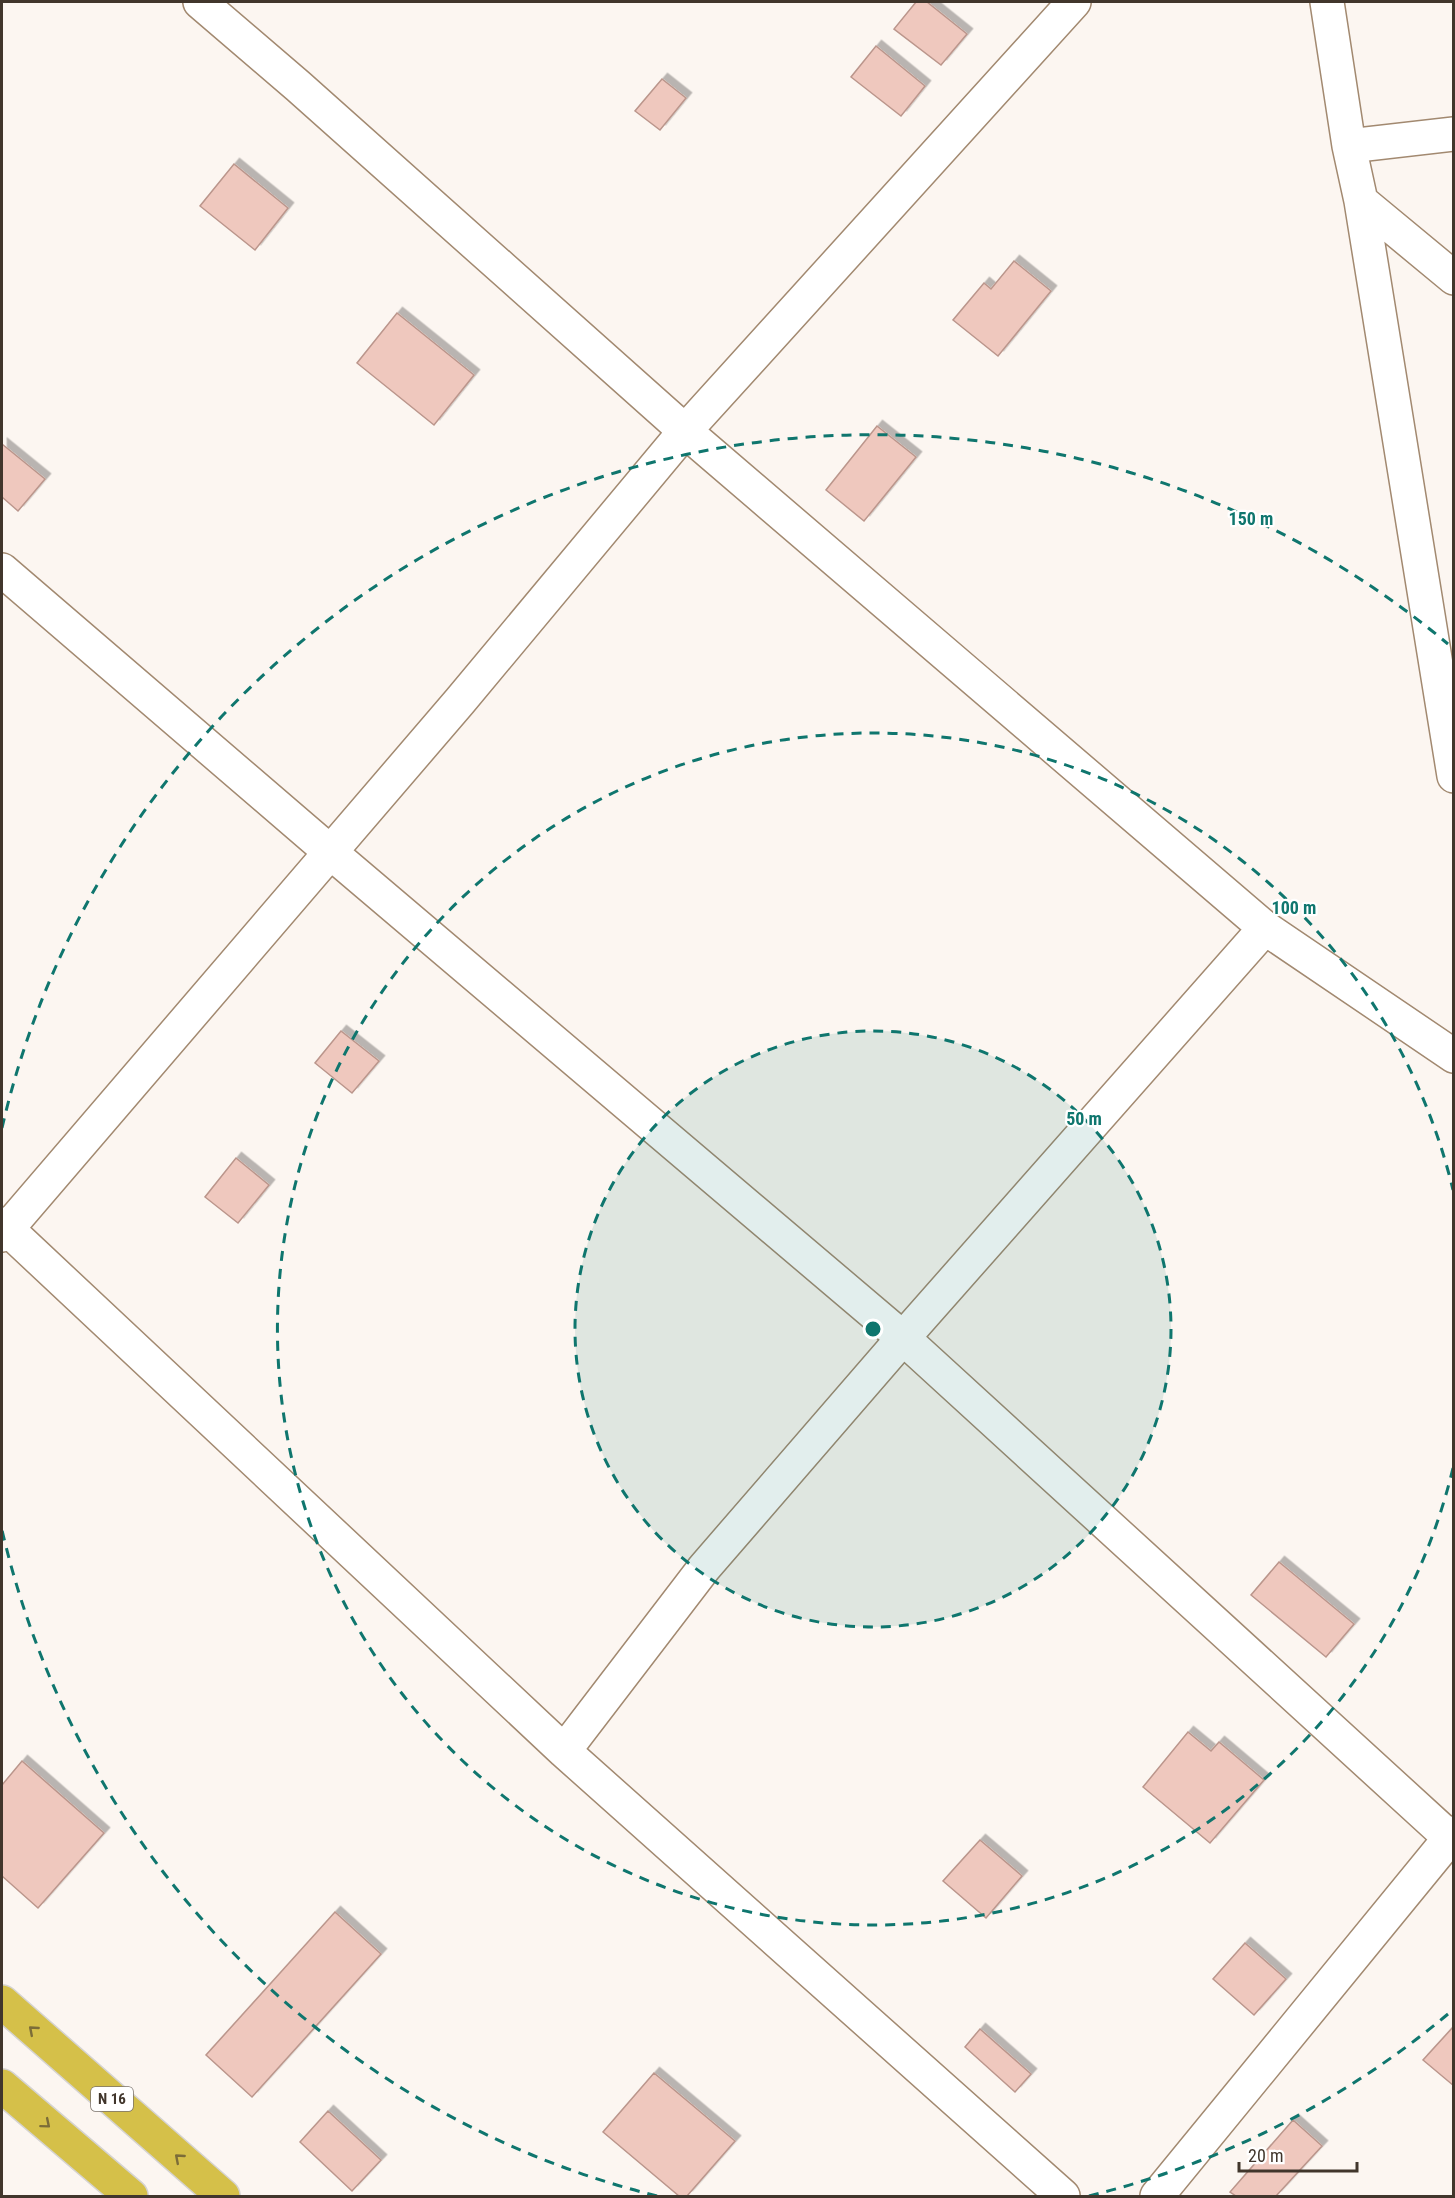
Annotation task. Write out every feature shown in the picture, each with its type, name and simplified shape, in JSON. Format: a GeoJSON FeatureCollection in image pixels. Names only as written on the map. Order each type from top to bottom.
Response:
{"type":"FeatureCollection","features":[{"type":"Feature","properties":{"kind":"highway","name":"N 16"},"geometry":{"type":"LineString","coordinates":[[3,2005],[223,2196]]}},
{"type":"Feature","properties":{"kind":"highway"},"geometry":{"type":"LineString","coordinates":[[2,2086],[131,2196]]}},
{"type":"Feature","properties":{"kind":"street"},"geometry":{"type":"LineString","coordinates":[[200,2],[307,94],[685,431],[1265,928],[1454,1056]]}},
{"type":"Feature","properties":{"kind":"street"},"geometry":{"type":"LineString","coordinates":[[1063,2196],[564,1751],[4,1229],[467,692],[685,431],[1074,2]]}},
{"type":"Feature","properties":{"kind":"street"},"geometry":{"type":"LineString","coordinates":[[1327,2],[1349,146],[1361,201],[1447,699],[1454,776]]}},
{"type":"Feature","properties":{"kind":"street"},"geometry":{"type":"LineString","coordinates":[[1349,146],[1454,134]]}},
{"type":"Feature","properties":{"kind":"street"},"geometry":{"type":"LineString","coordinates":[[1361,201],[1454,278]]}},
{"type":"Feature","properties":{"kind":"street"},"geometry":{"type":"LineString","coordinates":[[2,570],[903,1338],[1451,1835],[1157,2196]]}},
{"type":"Feature","properties":{"kind":"street"},"geometry":{"type":"LineString","coordinates":[[564,1751],[704,1568],[903,1338],[1265,928]]}},
{"type":"Feature","properties":{"kind":"building"},"geometry":{"type":"Polygon","coordinates":[[[916,2],[927,2],[967,34],[941,65],[894,29],[916,2]]]}},
{"type":"Feature","properties":{"kind":"building"},"geometry":{"type":"Polygon","coordinates":[[[876,46],[925,86],[901,116],[851,77],[876,46]]]}},
{"type":"Feature","properties":{"kind":"building"},"geometry":{"type":"Polygon","coordinates":[[[662,79],[686,98],[660,130],[635,111],[662,79]]]}},
{"type":"Feature","properties":{"kind":"building"},"geometry":{"type":"Polygon","coordinates":[[[234,164],[288,208],[255,250],[200,206],[234,164]]]}},
{"type":"Feature","properties":{"kind":"building"},"geometry":{"type":"Polygon","coordinates":[[[1014,261],[1051,291],[998,356],[953,320],[984,283],[991,289],[1014,261]]]}},
{"type":"Feature","properties":{"kind":"building"},"geometry":{"type":"Polygon","coordinates":[[[397,313],[474,375],[434,425],[357,363],[397,313]]]}},
{"type":"Feature","properties":{"kind":"building"},"geometry":{"type":"Polygon","coordinates":[[[877,426],[916,457],[864,521],[826,490],[877,426]]]}},
{"type":"Feature","properties":{"kind":"building"},"geometry":{"type":"Polygon","coordinates":[[[2,444],[45,479],[18,511],[2,497],[2,444]]]}},
{"type":"Feature","properties":{"kind":"building"},"geometry":{"type":"Polygon","coordinates":[[[341,1031],[379,1061],[352,1093],[315,1063],[341,1031]]]}},
{"type":"Feature","properties":{"kind":"building"},"geometry":{"type":"Polygon","coordinates":[[[236,1158],[269,1185],[238,1223],[205,1197],[236,1158]]]}},
{"type":"Feature","properties":{"kind":"building"},"geometry":{"type":"Polygon","coordinates":[[[1279,1562],[1354,1624],[1326,1657],[1251,1595],[1279,1562]]]}},
{"type":"Feature","properties":{"kind":"building"},"geometry":{"type":"Polygon","coordinates":[[[1188,1732],[1211,1751],[1219,1742],[1264,1780],[1210,1843],[1143,1787],[1188,1732]]]}},
{"type":"Feature","properties":{"kind":"building"},"geometry":{"type":"Polygon","coordinates":[[[22,1761],[104,1833],[38,1908],[2,1876],[2,1785],[22,1761]]]}},
{"type":"Feature","properties":{"kind":"building"},"geometry":{"type":"Polygon","coordinates":[[[980,1840],[1022,1876],[986,1918],[943,1881],[980,1840]]]}},
{"type":"Feature","properties":{"kind":"building"},"geometry":{"type":"Polygon","coordinates":[[[335,1912],[381,1954],[252,2097],[206,2055],[335,1912]]]}},
{"type":"Feature","properties":{"kind":"building"},"geometry":{"type":"Polygon","coordinates":[[[1245,1943],[1286,1979],[1254,2015],[1213,1979],[1245,1943]]]}},
{"type":"Feature","properties":{"kind":"building"},"geometry":{"type":"Polygon","coordinates":[[[1454,2026],[1454,2086],[1423,2060],[1454,2026]]]}},
{"type":"Feature","properties":{"kind":"building"},"geometry":{"type":"Polygon","coordinates":[[[980,2029],[1031,2074],[1015,2092],[965,2047],[980,2029]]]}},
{"type":"Feature","properties":{"kind":"building"},"geometry":{"type":"Polygon","coordinates":[[[654,2073],[735,2141],[687,2196],[679,2196],[603,2132],[654,2073]]]}},
{"type":"Feature","properties":{"kind":"building"},"geometry":{"type":"Polygon","coordinates":[[[328,2111],[381,2160],[352,2191],[300,2142],[328,2111]]]}},
{"type":"Feature","properties":{"kind":"building"},"geometry":{"type":"Polygon","coordinates":[[[1293,2120],[1322,2146],[1276,2196],[1236,2196],[1230,2192],[1293,2120]]]}}]}
